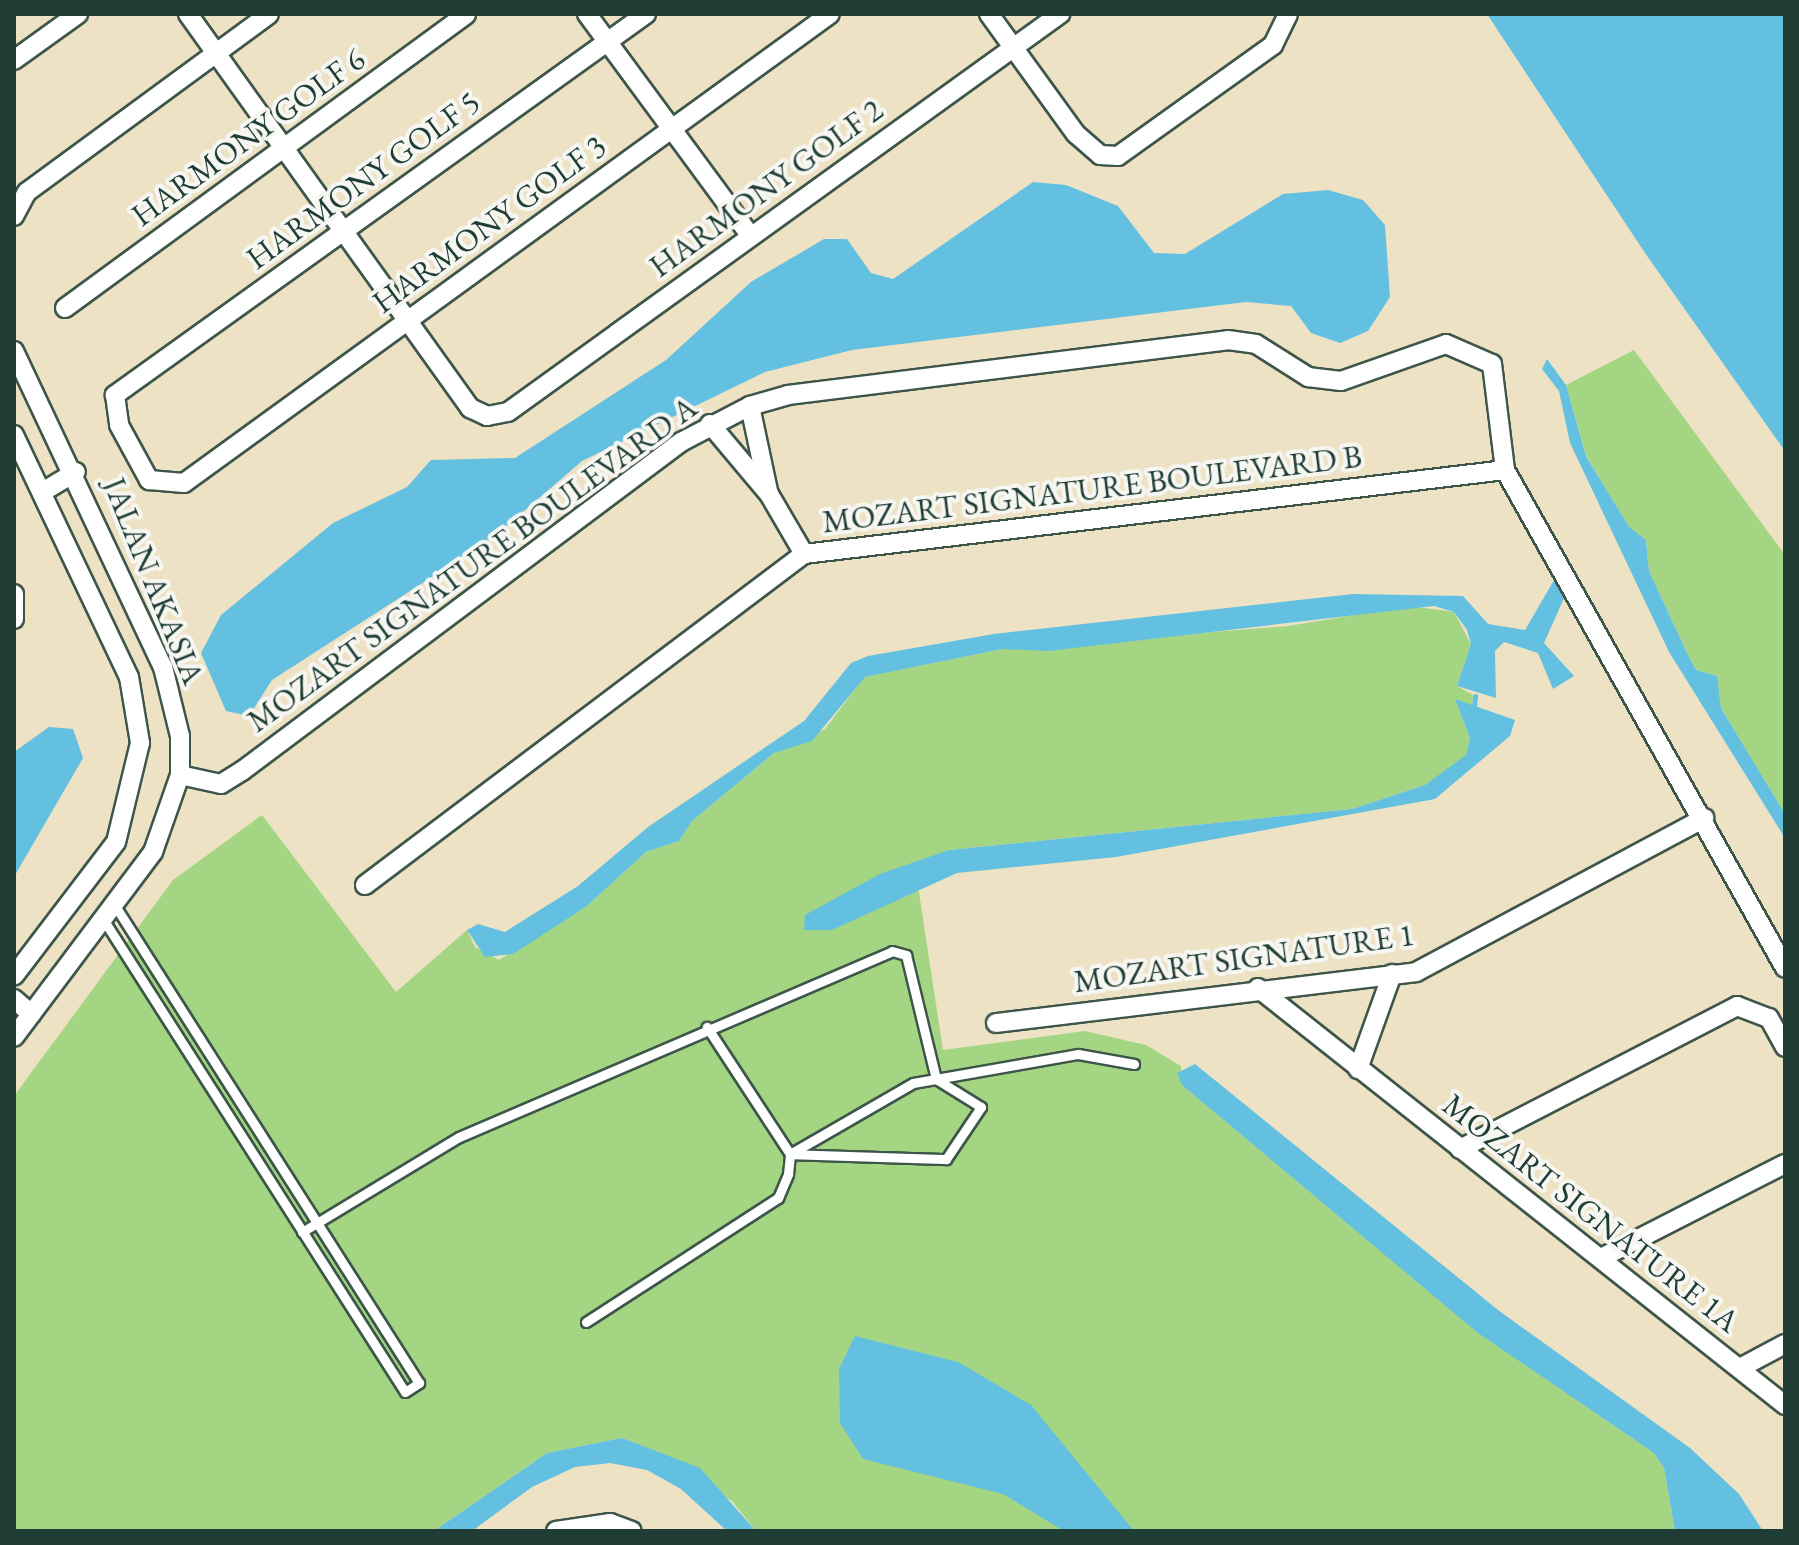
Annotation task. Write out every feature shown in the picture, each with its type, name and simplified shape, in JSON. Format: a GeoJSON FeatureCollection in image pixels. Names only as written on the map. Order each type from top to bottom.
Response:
{"type":"FeatureCollection","features":[{"type":"Feature","properties":{"kind":"street"},"geometry":{"type":"LineString","coordinates":[[14,60],[78,14]]}},
{"type":"Feature","properties":{"kind":"street"},"geometry":{"type":"LineString","coordinates":[[188,14],[408,321]]}},
{"type":"Feature","properties":{"kind":"street"},"geometry":{"type":"LineString","coordinates":[[14,216],[20,192],[269,14]]}},
{"type":"Feature","properties":{"kind":"street","name":"HARMONY GOLF 6"},"geometry":{"type":"LineString","coordinates":[[65,308],[466,14]]}},
{"type":"Feature","properties":{"kind":"street"},"geometry":{"type":"LineString","coordinates":[[587,14],[750,235]]}},
{"type":"Feature","properties":{"kind":"street","name":"HARMONY GOLF 5"},"geometry":{"type":"LineString","coordinates":[[184,483],[149,480],[119,425],[115,395],[646,14]]}},
{"type":"Feature","properties":{"kind":"street","name":"HARMONY GOLF 3"},"geometry":{"type":"LineString","coordinates":[[184,483],[830,14]]}},
{"type":"Feature","properties":{"kind":"street"},"geometry":{"type":"LineString","coordinates":[[989,14],[1076,134],[1100,155],[1118,156],[1273,45],[1288,20]]}},
{"type":"Feature","properties":{"kind":"street","name":"HARMONY GOLF 2"},"geometry":{"type":"LineString","coordinates":[[408,321],[470,408],[508,412],[1060,14]]}},
{"type":"Feature","properties":{"kind":"street","name":"MOZART SIGNATURE BOULEVARD A"},"geometry":{"type":"LineString","coordinates":[[180,775],[221,784],[242,771],[710,424],[750,406],[788,395],[1228,340],[1256,344],[1308,377],[1341,381],[1446,344],[1492,364],[1505,470],[1705,818],[1785,968]]}},
{"type":"Feature","properties":{"kind":"street","name":"JALAN AKASIA"},"geometry":{"type":"LineString","coordinates":[[14,351],[76,472],[163,667],[180,736],[180,775],[153,852],[14,1037]]}},
{"type":"Feature","properties":{"kind":"street"},"geometry":{"type":"LineString","coordinates":[[750,406],[769,494]]}},
{"type":"Feature","properties":{"kind":"street"},"geometry":{"type":"LineString","coordinates":[[710,424],[769,494],[804,554]]}},
{"type":"Feature","properties":{"kind":"street","name":"JALAN AKASIA"},"geometry":{"type":"LineString","coordinates":[[14,435],[44,491],[129,677],[140,743],[116,842],[14,976]]}},
{"type":"Feature","properties":{"kind":"street","name":"MOZART SIGNATURE BOULEVARD B"},"geometry":{"type":"LineString","coordinates":[[365,885],[804,554],[1505,470]]}},
{"type":"Feature","properties":{"kind":"street"},"geometry":{"type":"LineString","coordinates":[[44,491],[76,472]]}},
{"type":"Feature","properties":{"kind":"street","name":"MOZART SIGNATURE 1"},"geometry":{"type":"LineString","coordinates":[[996,1023],[1258,988],[1416,972],[1705,818]]}},
{"type":"Feature","properties":{"kind":"street"},"geometry":{"type":"LineString","coordinates":[[1358,1069],[1392,974]]}},
{"type":"Feature","properties":{"kind":"street","name":"MOZART SIGNATURE 1A"},"geometry":{"type":"LineString","coordinates":[[1258,988],[1785,1405]]}},
{"type":"Feature","properties":{"kind":"street"},"geometry":{"type":"LineString","coordinates":[[14,999],[31,1014]]}},
{"type":"Feature","properties":{"kind":"street"},"geometry":{"type":"LineString","coordinates":[[1460,1149],[1737,1006],[1769,1018],[1785,1047]]}},
{"type":"Feature","properties":{"kind":"street"},"geometry":{"type":"LineString","coordinates":[[1601,1258],[1785,1164]]}},
{"type":"Feature","properties":{"kind":"street"},"geometry":{"type":"LineString","coordinates":[[1740,1368],[1785,1344]]}},
{"type":"Feature","properties":{"kind":"street"},"geometry":{"type":"LineString","coordinates":[[556,1531],[610,1523],[632,1531]]}},
{"type":"Feature","properties":{"kind":"lane"},"geometry":{"type":"LineString","coordinates":[[108,911],[317,1223],[419,1383],[412,1388],[405,1392],[302,1232],[108,911]]}},
{"type":"Feature","properties":{"kind":"lane"},"geometry":{"type":"LineString","coordinates":[[302,1232],[416,1158],[707,1027],[892,951],[913,961],[936,1079],[981,1107],[946,1159],[790,1154]]}},
{"type":"Feature","properties":{"kind":"lane"},"geometry":{"type":"LineString","coordinates":[[707,1027],[790,1154]]}},
{"type":"Feature","properties":{"kind":"lane"},"geometry":{"type":"LineString","coordinates":[[586,1322],[778,1198],[790,1154],[889,1091],[936,1079],[1078,1054],[1134,1064]]}},
{"type":"Feature","properties":{"kind":"green space"},"geometry":{"type":"Polygon","coordinates":[[[1634,350],[1785,555],[1785,814],[1721,708],[1717,676],[1696,670],[1687,653],[1649,571],[1646,540],[1629,528],[1586,455],[1566,385],[1634,350]]]}},
{"type":"Feature","properties":{"kind":"green space"},"geometry":{"type":"Polygon","coordinates":[[[1409,606],[1454,612],[1471,644],[1457,686],[1473,695],[1472,705],[1456,701],[1470,738],[1466,756],[1425,785],[1352,809],[949,850],[806,915],[832,930],[918,886],[943,1050],[1085,1031],[1146,1045],[1181,1066],[1182,1085],[1479,1333],[1654,1453],[1664,1468],[1675,1531],[756,1531],[732,1501],[622,1438],[547,1453],[434,1531],[14,1531],[14,1096],[173,880],[262,815],[396,992],[467,930],[475,947],[499,960],[587,906],[646,852],[679,841],[692,821],[774,753],[825,729],[864,677],[1002,649],[1288,626],[1409,606]]]}},
{"type":"Feature","properties":{"kind":"water"},"geometry":{"type":"Polygon","coordinates":[[[1487,14],[1785,14],[1785,451],[1645,253],[1487,14]]]}},
{"type":"Feature","properties":{"kind":"water"},"geometry":{"type":"Polygon","coordinates":[[[1033,182],[1066,185],[1118,206],[1154,253],[1185,254],[1283,194],[1328,190],[1363,200],[1385,225],[1390,297],[1368,331],[1340,343],[1311,333],[1291,306],[1246,302],[852,350],[765,372],[582,461],[494,537],[272,680],[249,716],[226,711],[201,653],[221,615],[333,523],[407,487],[431,460],[515,458],[666,360],[751,282],[824,239],[847,239],[871,273],[893,279],[1033,182]]]}},
{"type":"Feature","properties":{"kind":"water"},"geometry":{"type":"Polygon","coordinates":[[[1547,359],[1566,385],[1586,456],[1629,527],[1646,540],[1649,571],[1696,670],[1717,676],[1721,708],[1785,814],[1785,838],[1669,652],[1570,443],[1559,391],[1542,369],[1547,359]]]}},
{"type":"Feature","properties":{"kind":"water"},"geometry":{"type":"Polygon","coordinates":[[[1557,575],[1569,587],[1544,643],[1574,676],[1553,689],[1538,653],[1504,642],[1495,651],[1496,698],[1457,686],[1471,644],[1467,630],[1454,612],[1434,606],[1048,651],[1002,649],[865,677],[812,741],[774,753],[692,821],[679,841],[646,852],[587,906],[513,954],[485,957],[467,930],[478,924],[505,932],[578,886],[648,827],[804,721],[851,663],[868,656],[994,634],[1353,594],[1463,596],[1488,624],[1525,630],[1557,575]]]}},
{"type":"Feature","properties":{"kind":"water"},"geometry":{"type":"Polygon","coordinates":[[[1455,699],[1515,720],[1510,736],[1435,799],[1116,857],[957,873],[832,930],[804,930],[805,915],[880,874],[949,850],[1352,809],[1425,785],[1466,755],[1470,738],[1455,699]]]}},
{"type":"Feature","properties":{"kind":"water"},"geometry":{"type":"Polygon","coordinates":[[[49,727],[73,729],[83,758],[14,877],[14,752],[49,727]]]}},
{"type":"Feature","properties":{"kind":"water"},"geometry":{"type":"Polygon","coordinates":[[[1195,1064],[1498,1310],[1690,1448],[1739,1494],[1763,1531],[1675,1531],[1664,1468],[1654,1453],[1478,1333],[1182,1085],[1177,1073],[1195,1064]]]}},
{"type":"Feature","properties":{"kind":"water"},"geometry":{"type":"Polygon","coordinates":[[[855,1336],[958,1362],[1031,1405],[1134,1531],[1064,1531],[1003,1494],[863,1459],[840,1423],[839,1369],[855,1336]]]}},
{"type":"Feature","properties":{"kind":"water"},"geometry":{"type":"Polygon","coordinates":[[[622,1438],[700,1468],[756,1531],[727,1531],[681,1489],[647,1470],[610,1463],[575,1467],[532,1487],[472,1531],[434,1531],[547,1453],[622,1438]]]}},
{"type":"Feature","properties":{"kind":"waterway"},"geometry":{"type":"LineString","coordinates":[[1474,706],[1475,696]]}}]}
